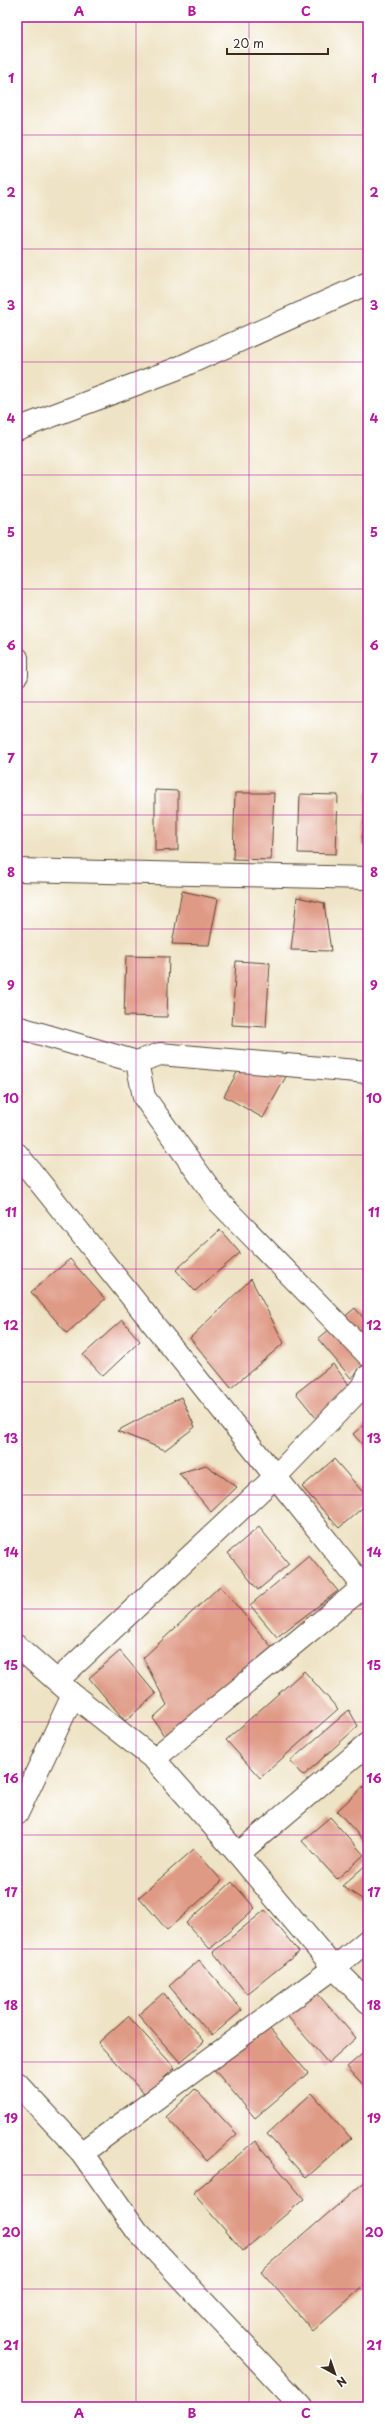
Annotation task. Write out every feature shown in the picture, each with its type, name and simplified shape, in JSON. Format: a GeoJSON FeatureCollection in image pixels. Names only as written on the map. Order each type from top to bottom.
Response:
{"type":"FeatureCollection","features":[{"type":"Feature","properties":{"kind":"street"},"geometry":{"type":"LineString","coordinates":[[17,429],[176,369],[368,283]]}},
{"type":"Feature","properties":{"kind":"street"},"geometry":{"type":"LineString","coordinates":[[17,658],[17,675]]}},
{"type":"Feature","properties":{"kind":"street"},"geometry":{"type":"LineString","coordinates":[[17,870],[368,878]]}},
{"type":"Feature","properties":{"kind":"street"},"geometry":{"type":"LineString","coordinates":[[17,1027],[137,1062],[160,1054],[368,1072]]}},
{"type":"Feature","properties":{"kind":"street"},"geometry":{"type":"LineString","coordinates":[[137,1062],[144,1097],[219,1202],[368,1355]]}},
{"type":"Feature","properties":{"kind":"street"},"geometry":{"type":"LineString","coordinates":[[17,1154],[21,1156],[276,1477],[367,1587],[154,1759]]}},
{"type":"Feature","properties":{"kind":"street"},"geometry":{"type":"LineString","coordinates":[[57,1681],[276,1477],[364,1385],[368,1376]]}},
{"type":"Feature","properties":{"kind":"street"},"geometry":{"type":"LineString","coordinates":[[17,1646],[73,1695],[154,1759],[238,1854],[334,1968],[368,2002]]}},
{"type":"Feature","properties":{"kind":"street"},"geometry":{"type":"LineString","coordinates":[[17,1814],[73,1695]]}},
{"type":"Feature","properties":{"kind":"street"},"geometry":{"type":"LineString","coordinates":[[238,1854],[368,1744]]}},
{"type":"Feature","properties":{"kind":"street"},"geometry":{"type":"LineString","coordinates":[[82,2153],[334,1968],[368,1940]]}},
{"type":"Feature","properties":{"kind":"street"},"geometry":{"type":"LineString","coordinates":[[17,2083],[82,2153],[137,2232],[302,2407]]}},
{"type":"Feature","properties":{"kind":"building"},"geometry":{"type":"Polygon","coordinates":[[[155,790],[178,791],[178,850],[155,851],[155,790]]]}},
{"type":"Feature","properties":{"kind":"building"},"geometry":{"type":"Polygon","coordinates":[[[368,791],[368,846],[362,845],[368,791]]]}},
{"type":"Feature","properties":{"kind":"building"},"geometry":{"type":"Polygon","coordinates":[[[235,793],[274,793],[271,860],[233,859],[235,793]]]}},
{"type":"Feature","properties":{"kind":"building"},"geometry":{"type":"Polygon","coordinates":[[[300,794],[338,795],[336,854],[298,853],[300,794]]]}},
{"type":"Feature","properties":{"kind":"building"},"geometry":{"type":"Polygon","coordinates":[[[182,891],[218,899],[209,945],[172,944],[182,891]]]}},
{"type":"Feature","properties":{"kind":"building"},"geometry":{"type":"Polygon","coordinates":[[[297,897],[324,903],[331,951],[291,950],[297,897]]]}},
{"type":"Feature","properties":{"kind":"building"},"geometry":{"type":"Polygon","coordinates":[[[126,956],[169,957],[167,1017],[124,1016],[126,956]]]}},
{"type":"Feature","properties":{"kind":"building"},"geometry":{"type":"Polygon","coordinates":[[[236,961],[270,963],[266,1027],[232,1025],[236,961]]]}},
{"type":"Feature","properties":{"kind":"building"},"geometry":{"type":"Polygon","coordinates":[[[249,1051],[288,1073],[263,1118],[224,1096],[249,1051]]]}},
{"type":"Feature","properties":{"kind":"building"},"geometry":{"type":"Polygon","coordinates":[[[220,1230],[240,1253],[195,1291],[176,1270],[220,1230]]]}},
{"type":"Feature","properties":{"kind":"building"},"geometry":{"type":"Polygon","coordinates":[[[70,1259],[105,1299],[67,1333],[31,1292],[70,1259]]]}},
{"type":"Feature","properties":{"kind":"building"},"geometry":{"type":"Polygon","coordinates":[[[251,1279],[284,1343],[231,1388],[190,1338],[251,1279]]]}},
{"type":"Feature","properties":{"kind":"building"},"geometry":{"type":"Polygon","coordinates":[[[355,1308],[368,1323],[368,1363],[351,1378],[318,1339],[355,1308]]]}},
{"type":"Feature","properties":{"kind":"building"},"geometry":{"type":"Polygon","coordinates":[[[122,1320],[140,1341],[103,1376],[83,1355],[122,1320]]]}},
{"type":"Feature","properties":{"kind":"building"},"geometry":{"type":"Polygon","coordinates":[[[333,1364],[357,1395],[321,1424],[296,1393],[333,1364]]]}},
{"type":"Feature","properties":{"kind":"building"},"geometry":{"type":"Polygon","coordinates":[[[181,1397],[195,1427],[165,1450],[117,1431],[181,1397]]]}},
{"type":"Feature","properties":{"kind":"building"},"geometry":{"type":"Polygon","coordinates":[[[368,1421],[368,1451],[353,1434],[368,1421]]]}},
{"type":"Feature","properties":{"kind":"building"},"geometry":{"type":"Polygon","coordinates":[[[334,1459],[368,1498],[368,1503],[339,1528],[302,1487],[334,1459]]]}},
{"type":"Feature","properties":{"kind":"building"},"geometry":{"type":"Polygon","coordinates":[[[206,1465],[237,1487],[211,1512],[179,1473],[206,1465]]]}},
{"type":"Feature","properties":{"kind":"building"},"geometry":{"type":"Polygon","coordinates":[[[259,1527],[289,1564],[258,1590],[228,1553],[259,1527]]]}},
{"type":"Feature","properties":{"kind":"building"},"geometry":{"type":"Polygon","coordinates":[[[309,1556],[338,1591],[277,1637],[250,1605],[309,1556]]]}},
{"type":"Feature","properties":{"kind":"building"},"geometry":{"type":"Polygon","coordinates":[[[220,1586],[275,1651],[164,1736],[153,1718],[167,1705],[143,1658],[220,1586]]]}},
{"type":"Feature","properties":{"kind":"building"},"geometry":{"type":"Polygon","coordinates":[[[120,1651],[156,1694],[125,1721],[89,1678],[120,1651]]]}},
{"type":"Feature","properties":{"kind":"building"},"geometry":{"type":"Polygon","coordinates":[[[304,1671],[338,1709],[260,1778],[226,1740],[304,1671]]]}},
{"type":"Feature","properties":{"kind":"building"},"geometry":{"type":"Polygon","coordinates":[[[349,1710],[358,1726],[303,1776],[290,1761],[349,1710]]]}},
{"type":"Feature","properties":{"kind":"building"},"geometry":{"type":"Polygon","coordinates":[[[364,1786],[368,1791],[368,1845],[337,1811],[364,1786]]]}},
{"type":"Feature","properties":{"kind":"building"},"geometry":{"type":"Polygon","coordinates":[[[330,1817],[364,1855],[337,1879],[302,1841],[330,1817]]]}},
{"type":"Feature","properties":{"kind":"building"},"geometry":{"type":"Polygon","coordinates":[[[194,1849],[222,1881],[167,1930],[139,1897],[194,1849]]]}},
{"type":"Feature","properties":{"kind":"building"},"geometry":{"type":"Polygon","coordinates":[[[368,1863],[368,1903],[342,1886],[368,1863]]]}},
{"type":"Feature","properties":{"kind":"building"},"geometry":{"type":"Polygon","coordinates":[[[232,1882],[255,1908],[210,1949],[186,1923],[232,1882]]]}},
{"type":"Feature","properties":{"kind":"building"},"geometry":{"type":"Polygon","coordinates":[[[265,1910],[299,1952],[247,1994],[213,1952],[265,1910]]]}},
{"type":"Feature","properties":{"kind":"building"},"geometry":{"type":"Polygon","coordinates":[[[199,1960],[242,2010],[212,2036],[169,1986],[199,1960]]]}},
{"type":"Feature","properties":{"kind":"building"},"geometry":{"type":"Polygon","coordinates":[[[305,1979],[356,2038],[328,2063],[277,2004],[305,1979]]]}},
{"type":"Feature","properties":{"kind":"building"},"geometry":{"type":"Polygon","coordinates":[[[163,1993],[204,2042],[180,2062],[138,2015],[163,1993]]]}},
{"type":"Feature","properties":{"kind":"building"},"geometry":{"type":"Polygon","coordinates":[[[128,2016],[175,2068],[145,2095],[98,2043],[128,2016]]]}},
{"type":"Feature","properties":{"kind":"building"},"geometry":{"type":"Polygon","coordinates":[[[264,2022],[308,2073],[255,2118],[212,2067],[264,2022]]]}},
{"type":"Feature","properties":{"kind":"building"},"geometry":{"type":"Polygon","coordinates":[[[368,2049],[368,2090],[347,2067],[368,2049]]]}},
{"type":"Feature","properties":{"kind":"building"},"geometry":{"type":"Polygon","coordinates":[[[195,2089],[237,2134],[207,2161],[166,2117],[195,2089]]]}},
{"type":"Feature","properties":{"kind":"building"},"geometry":{"type":"Polygon","coordinates":[[[312,2093],[351,2138],[306,2178],[267,2134],[312,2093]]]}},
{"type":"Feature","properties":{"kind":"building"},"geometry":{"type":"Polygon","coordinates":[[[255,2141],[304,2199],[243,2251],[193,2193],[255,2141]]]}},
{"type":"Feature","properties":{"kind":"building"},"geometry":{"type":"Polygon","coordinates":[[[368,2179],[368,2282],[313,2331],[261,2271],[368,2179]]]}}]}
